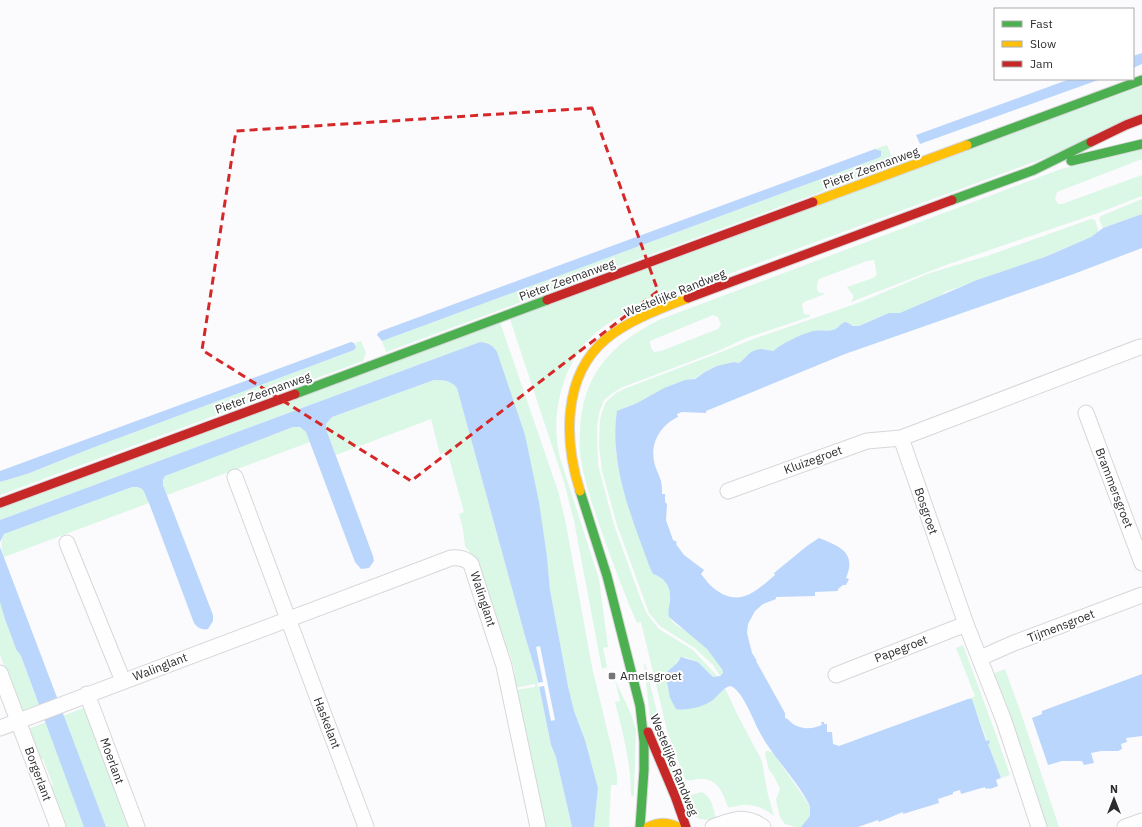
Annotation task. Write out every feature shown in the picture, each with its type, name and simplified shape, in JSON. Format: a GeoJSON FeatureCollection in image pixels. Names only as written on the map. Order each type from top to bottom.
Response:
{"type":"FeatureCollection","features":[{"type":"Feature","properties":{"kind":"street","name":"Pieter Zeemanweg"},"geometry":{"type":"LineString","coordinates":[[0,503],[1142,80]]}},
{"type":"Feature","properties":{"kind":"street","name":"Westelijke Randweg"},"geometry":{"type":"LineString","coordinates":[[640,827],[645,765],[640,712],[614,600],[577,479],[569,441],[570,412],[574,393],[588,360],[596,349],[616,331],[678,302],[1034,170],[1126,125],[1142,119]]}},
{"type":"Feature","properties":{"kind":"street","name":"Westelijke Randweg"},"geometry":{"type":"LineString","coordinates":[[1034,170],[1142,144]]}},
{"type":"Feature","properties":{"kind":"street"},"geometry":{"type":"LineString","coordinates":[[901,438],[1132,349],[1142,347]]}},
{"type":"Feature","properties":{"kind":"street","name":"Brammersgroet"},"geometry":{"type":"LineString","coordinates":[[1086,413],[1142,563]]}},
{"type":"Feature","properties":{"kind":"street","name":"Kluizegroet"},"geometry":{"type":"LineString","coordinates":[[728,491],[868,441],[901,438]]}},
{"type":"Feature","properties":{"kind":"street","name":"Bosgroet"},"geometry":{"type":"LineString","coordinates":[[901,438],[966,624],[1004,721],[1039,827]]}},
{"type":"Feature","properties":{"kind":"street"},"geometry":{"type":"LineString","coordinates":[[235,477],[287,619]]}},
{"type":"Feature","properties":{"kind":"street","name":"Walinglant"},"geometry":{"type":"LineString","coordinates":[[67,543],[123,681]]}},
{"type":"Feature","properties":{"kind":"street","name":"Walinglant"},"geometry":{"type":"LineString","coordinates":[[0,728],[287,619],[451,558],[459,557],[468,560],[471,564],[504,666],[538,827]]}},
{"type":"Feature","properties":{"kind":"street","name":"Tijmensgroet"},"geometry":{"type":"LineString","coordinates":[[980,658],[1142,595]]}},
{"type":"Feature","properties":{"kind":"street","name":"Haskelant"},"geometry":{"type":"LineString","coordinates":[[287,619],[366,827]]}},
{"type":"Feature","properties":{"kind":"street","name":"Papegroet"},"geometry":{"type":"LineString","coordinates":[[836,675],[966,624]]}},
{"type":"Feature","properties":{"kind":"street","name":"Borgerlant"},"geometry":{"type":"LineString","coordinates":[[0,673],[22,719],[58,827]]}},
{"type":"Feature","properties":{"kind":"street","name":"Moerlant"},"geometry":{"type":"LineString","coordinates":[[81,697],[137,827]]}},
{"type":"Feature","properties":{"kind":"street","name":"Westelijke Randweg"},"geometry":{"type":"LineString","coordinates":[[640,712],[675,796],[686,827]]}},
{"type":"Feature","properties":{"kind":"street"},"geometry":{"type":"LineString","coordinates":[[713,827],[743,819],[754,821],[764,827]]}},
{"type":"Feature","properties":{"kind":"street"},"geometry":{"type":"LineString","coordinates":[[1125,827],[1142,821]]}},
{"type":"Feature","properties":{"kind":"street","name":"Westelijke Randweg"},"geometry":{"type":"LineString","coordinates":[[648,827],[662,822],[678,827]]}},
{"type":"Feature","properties":{"kind":"highlighted area"},"geometry":{"type":"Polygon","coordinates":[[[592,108],[658,291],[411,481],[202,350],[236,131],[592,108]]]}},
{"type":"Feature","properties":{"kind":"green space"},"geometry":{"type":"Polygon","coordinates":[[[1142,86],[1142,113],[1064,151],[641,306],[611,322],[585,343],[568,371],[564,382],[558,403],[556,425],[560,458],[599,579],[608,647],[603,648],[607,667],[602,669],[574,521],[564,482],[510,319],[1142,86]]]}},
{"type":"Feature","properties":{"kind":"green space"},"geometry":{"type":"Polygon","coordinates":[[[887,145],[892,157],[891,166],[386,352],[382,341],[878,158],[878,149],[875,149],[887,145]]]}},
{"type":"Feature","properties":{"kind":"green space"},"geometry":{"type":"Polygon","coordinates":[[[1142,148],[1142,159],[1057,192],[1055,199],[1058,204],[1062,204],[1142,175],[1142,196],[1098,213],[946,265],[851,302],[853,295],[847,287],[873,278],[877,275],[874,260],[867,261],[819,279],[817,286],[818,292],[825,294],[804,302],[802,305],[804,314],[810,315],[809,317],[746,338],[718,351],[623,387],[604,400],[599,413],[597,427],[598,465],[614,525],[641,600],[647,614],[659,629],[693,650],[717,676],[713,677],[698,662],[685,657],[679,659],[666,677],[670,698],[676,708],[701,705],[714,699],[725,688],[762,761],[767,791],[774,816],[763,809],[754,806],[741,805],[728,807],[724,796],[718,786],[714,783],[704,779],[690,781],[685,779],[667,730],[641,622],[637,623],[627,599],[591,499],[581,460],[580,432],[586,393],[593,377],[602,363],[614,350],[643,329],[661,319],[1061,169],[1142,148]],[[713,315],[650,341],[651,348],[654,352],[661,351],[718,329],[721,325],[718,317],[713,315]]]}},
{"type":"Feature","properties":{"kind":"green space"},"geometry":{"type":"Polygon","coordinates":[[[1142,199],[1142,214],[1103,228],[1099,219],[1101,216],[1142,199]]]}},
{"type":"Feature","properties":{"kind":"green space"},"geometry":{"type":"Polygon","coordinates":[[[1091,219],[1095,220],[1099,232],[1045,257],[945,292],[941,296],[900,314],[889,313],[859,326],[844,323],[834,330],[826,330],[803,335],[774,351],[765,349],[746,356],[739,363],[734,362],[717,367],[692,380],[685,380],[664,388],[637,403],[626,407],[616,422],[616,453],[626,497],[650,568],[653,574],[660,577],[668,586],[670,593],[669,612],[672,621],[703,645],[714,656],[722,668],[723,673],[720,676],[713,665],[696,649],[660,626],[649,613],[617,525],[602,471],[599,446],[600,420],[606,402],[616,393],[624,389],[756,338],[858,303],[930,273],[987,256],[1091,219]]]}},
{"type":"Feature","properties":{"kind":"green space"},"geometry":{"type":"Polygon","coordinates":[[[500,322],[558,491],[565,519],[592,667],[617,775],[617,785],[611,785],[609,827],[594,827],[598,788],[585,740],[574,711],[568,686],[550,590],[547,557],[480,342],[0,520],[0,507],[500,322]]]}},
{"type":"Feature","properties":{"kind":"green space"},"geometry":{"type":"Polygon","coordinates":[[[361,341],[366,353],[363,361],[0,495],[0,482],[27,474],[92,448],[354,350],[356,347],[355,343],[361,341]]]}},
{"type":"Feature","properties":{"kind":"green space"},"geometry":{"type":"Polygon","coordinates":[[[434,380],[447,381],[452,383],[457,388],[537,676],[551,745],[556,757],[572,827],[544,827],[515,690],[535,687],[535,684],[515,688],[512,675],[515,673],[509,651],[506,651],[477,562],[465,546],[459,514],[464,512],[447,451],[440,454],[431,419],[336,455],[326,429],[326,424],[332,417],[434,380]]]}},
{"type":"Feature","properties":{"kind":"green space"},"geometry":{"type":"Polygon","coordinates":[[[293,427],[305,430],[310,442],[167,495],[163,482],[167,474],[293,427]]]}},
{"type":"Feature","properties":{"kind":"green space"},"geometry":{"type":"Polygon","coordinates":[[[132,487],[141,489],[145,493],[149,503],[4,557],[1,546],[4,534],[132,487]]]}},
{"type":"Feature","properties":{"kind":"green space"},"geometry":{"type":"Polygon","coordinates":[[[0,602],[11,637],[21,656],[39,706],[22,713],[0,655],[0,602]]]}},
{"type":"Feature","properties":{"kind":"green space"},"geometry":{"type":"Polygon","coordinates":[[[963,645],[1010,775],[1001,778],[988,744],[990,743],[989,740],[987,741],[972,699],[968,699],[975,696],[956,648],[963,645]]]}},
{"type":"Feature","properties":{"kind":"green space"},"geometry":{"type":"Polygon","coordinates":[[[645,663],[662,733],[680,781],[680,783],[676,785],[650,717],[645,663]]]}},
{"type":"Feature","properties":{"kind":"green space"},"geometry":{"type":"Polygon","coordinates":[[[1005,669],[1059,827],[1047,827],[1018,742],[992,674],[1005,669]]]}},
{"type":"Feature","properties":{"kind":"green space"},"geometry":{"type":"Polygon","coordinates":[[[615,680],[631,714],[636,730],[634,797],[631,795],[628,760],[615,702],[620,701],[615,680]]]}},
{"type":"Feature","properties":{"kind":"green space"},"geometry":{"type":"Polygon","coordinates":[[[86,707],[126,813],[123,814],[128,827],[106,827],[63,716],[86,707]]]}},
{"type":"Feature","properties":{"kind":"green space"},"geometry":{"type":"Polygon","coordinates":[[[46,722],[84,827],[65,827],[49,786],[53,785],[43,759],[39,760],[28,729],[46,722]]]}},
{"type":"Feature","properties":{"kind":"green space"},"geometry":{"type":"Polygon","coordinates":[[[766,751],[773,753],[810,806],[810,816],[801,827],[785,824],[780,817],[776,800],[780,789],[774,776],[769,770],[765,753],[766,751]]]}},
{"type":"Feature","properties":{"kind":"green space"},"geometry":{"type":"Polygon","coordinates":[[[701,792],[710,799],[716,818],[704,820],[694,816],[682,798],[701,792]]]}},
{"type":"Feature","properties":{"kind":"water"},"geometry":{"type":"Polygon","coordinates":[[[1142,53],[1142,64],[1134,68],[1134,56],[1142,53]]]}},
{"type":"Feature","properties":{"kind":"water"},"geometry":{"type":"Polygon","coordinates":[[[1067,80],[1098,80],[920,144],[916,135],[1067,80]]]}},
{"type":"Feature","properties":{"kind":"water"},"geometry":{"type":"Polygon","coordinates":[[[875,149],[881,151],[881,156],[878,158],[382,341],[377,335],[381,331],[875,149]]]}},
{"type":"Feature","properties":{"kind":"water"},"geometry":{"type":"Polygon","coordinates":[[[1142,214],[1142,248],[1071,275],[845,354],[706,411],[706,413],[682,412],[677,414],[678,417],[667,424],[658,434],[653,454],[655,466],[661,481],[662,494],[665,494],[665,502],[667,504],[666,520],[673,540],[677,542],[676,544],[684,555],[704,570],[701,574],[716,590],[733,597],[740,597],[754,592],[775,575],[774,573],[819,538],[839,547],[848,556],[849,569],[846,578],[849,579],[846,585],[843,585],[838,589],[838,591],[815,592],[815,596],[776,597],[776,599],[763,604],[755,611],[748,624],[747,633],[752,653],[785,713],[785,718],[793,724],[804,728],[822,725],[821,722],[824,722],[824,724],[827,724],[827,732],[832,732],[833,744],[839,746],[968,699],[972,699],[986,741],[989,740],[990,743],[988,744],[1001,778],[996,780],[998,786],[990,789],[986,789],[985,787],[961,794],[960,790],[953,792],[953,794],[938,799],[939,803],[903,814],[903,812],[879,822],[878,820],[858,827],[801,827],[810,816],[810,806],[798,786],[770,749],[746,704],[734,688],[730,686],[723,690],[713,700],[690,709],[676,709],[670,698],[666,677],[667,672],[681,657],[698,662],[713,677],[720,676],[723,673],[722,669],[707,649],[669,617],[669,588],[663,579],[653,574],[650,568],[624,491],[616,451],[615,431],[617,411],[637,403],[664,388],[685,380],[695,379],[717,366],[734,362],[739,363],[748,354],[754,351],[761,349],[774,351],[786,342],[810,332],[833,330],[846,322],[853,326],[859,326],[889,313],[900,313],[977,280],[1045,257],[1091,237],[1103,228],[1142,214]]]}},
{"type":"Feature","properties":{"kind":"water"},"geometry":{"type":"Polygon","coordinates":[[[351,342],[354,343],[356,347],[354,350],[92,448],[27,474],[0,482],[0,471],[351,342]]]}},
{"type":"Feature","properties":{"kind":"water"},"geometry":{"type":"Polygon","coordinates":[[[480,342],[490,345],[497,352],[525,435],[539,502],[550,590],[568,686],[574,711],[585,740],[598,788],[594,827],[572,827],[556,757],[551,745],[537,676],[457,388],[449,382],[444,380],[434,380],[332,417],[326,424],[326,429],[373,556],[374,561],[369,568],[361,569],[355,562],[306,432],[300,427],[293,427],[165,476],[163,485],[213,615],[213,621],[208,629],[200,628],[194,623],[149,503],[142,489],[132,487],[4,534],[0,542],[0,520],[480,342]]]}},
{"type":"Feature","properties":{"kind":"water"},"geometry":{"type":"Polygon","coordinates":[[[0,547],[106,827],[84,827],[21,656],[16,649],[0,602],[0,547]]]}},
{"type":"Feature","properties":{"kind":"water"},"geometry":{"type":"Polygon","coordinates":[[[1142,674],[1142,736],[1126,738],[1127,742],[1121,744],[1122,749],[1118,751],[1101,751],[1091,753],[1094,763],[1084,765],[1082,761],[1062,761],[1048,765],[1032,718],[1042,714],[1042,711],[1142,674]]]}},
{"type":"Feature","properties":{"kind":"pier"},"geometry":{"type":"Polygon","coordinates":[[[540,646],[555,720],[551,721],[544,686],[538,687],[537,683],[543,682],[536,647],[540,646]]]}},
{"type":"Feature","properties":{"kind":"traffic: fast"},"geometry":{"type":"LineString","coordinates":[[967,145],[1142,80]]}},
{"type":"Feature","properties":{"kind":"traffic: fast"},"geometry":{"type":"LineString","coordinates":[[952,200],[1034,170],[1091,142]]}},
{"type":"Feature","properties":{"kind":"traffic: fast"},"geometry":{"type":"LineString","coordinates":[[1071,161],[1142,144]]}},
{"type":"Feature","properties":{"kind":"traffic: fast"},"geometry":{"type":"LineString","coordinates":[[295,394],[547,300]]}},
{"type":"Feature","properties":{"kind":"traffic: fast"},"geometry":{"type":"LineString","coordinates":[[580,491],[607,576],[640,706],[644,742],[644,770],[640,827]]}},
{"type":"Feature","properties":{"kind":"traffic: slow"},"geometry":{"type":"LineString","coordinates":[[813,202],[967,145]]}},
{"type":"Feature","properties":{"kind":"traffic: slow"},"geometry":{"type":"LineString","coordinates":[[580,491],[571,451],[570,410],[574,390],[581,371],[592,354],[615,332],[645,316],[688,298]]}},
{"type":"Feature","properties":{"kind":"traffic: slow"},"geometry":{"type":"LineString","coordinates":[[648,827],[663,823],[678,827]]}},
{"type":"Feature","properties":{"kind":"traffic: jam"},"geometry":{"type":"LineString","coordinates":[[1091,142],[1142,119]]}},
{"type":"Feature","properties":{"kind":"traffic: jam"},"geometry":{"type":"LineString","coordinates":[[688,298],[952,200]]}},
{"type":"Feature","properties":{"kind":"traffic: jam"},"geometry":{"type":"LineString","coordinates":[[547,300],[813,202]]}},
{"type":"Feature","properties":{"kind":"traffic: jam"},"geometry":{"type":"LineString","coordinates":[[0,503],[295,394]]}},
{"type":"Feature","properties":{"kind":"traffic: jam"},"geometry":{"type":"LineString","coordinates":[[648,732],[675,796],[686,827]]}},
{"type":"Feature","properties":{"kind":"place","name":"Amelsgroet"},"geometry":{"type":"Point","coordinates":[612,676]}}]}
